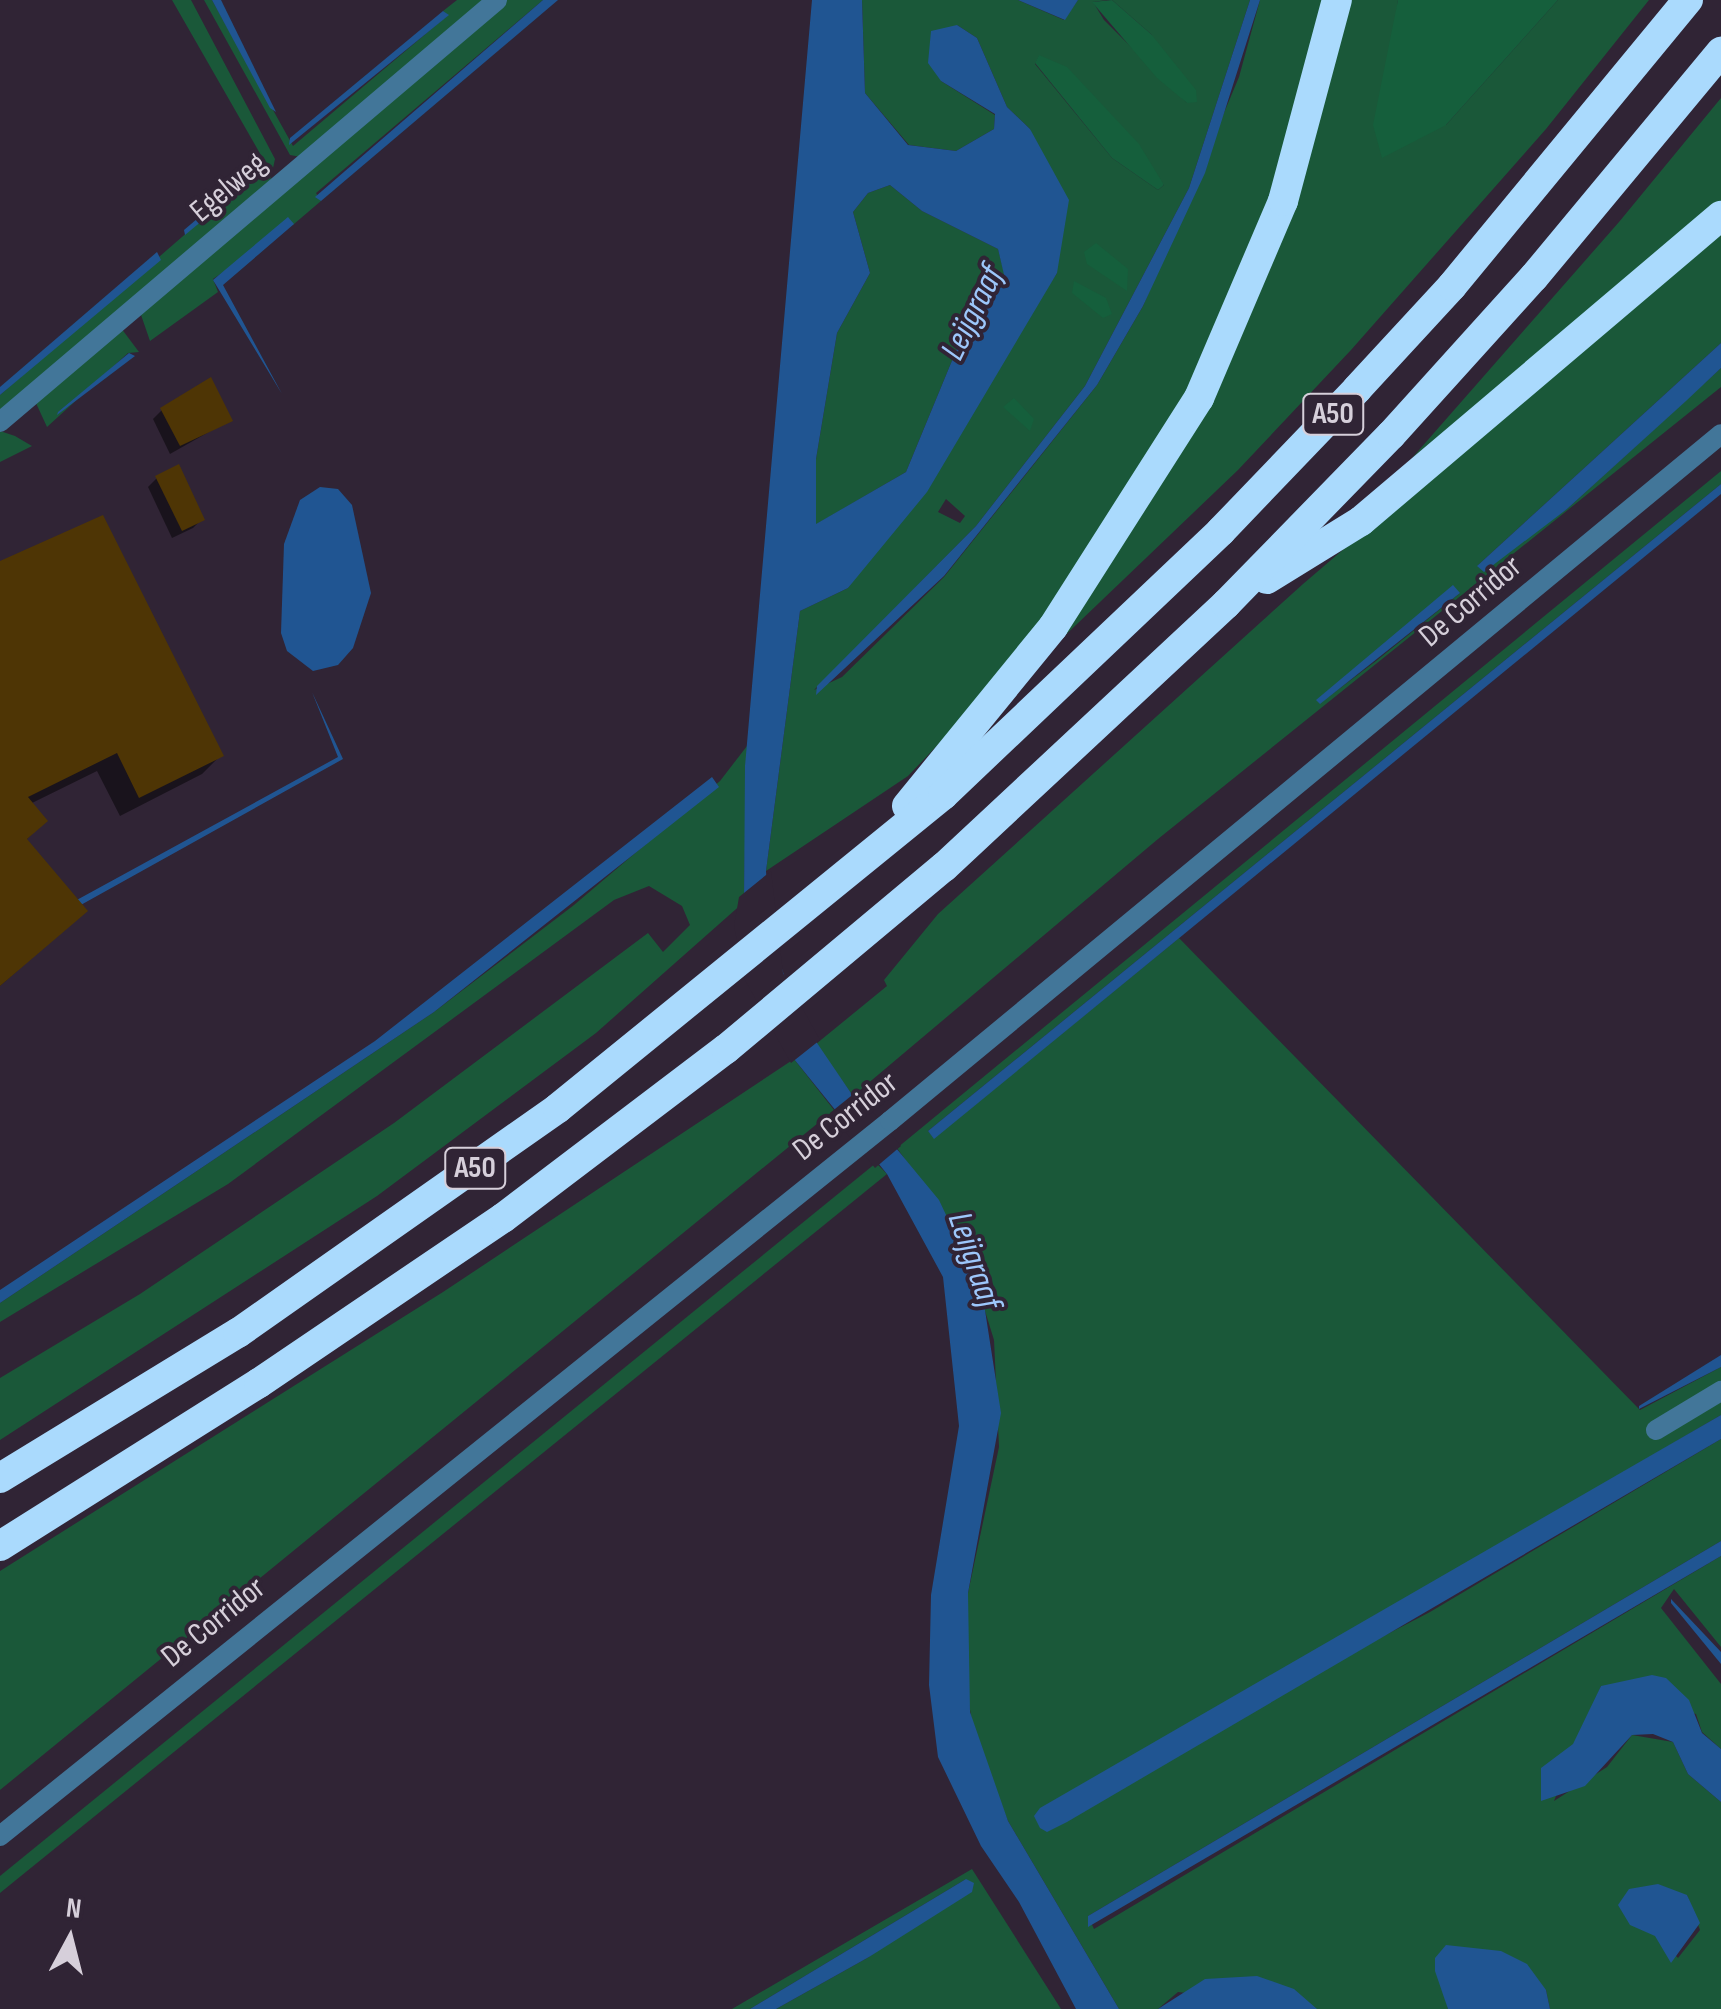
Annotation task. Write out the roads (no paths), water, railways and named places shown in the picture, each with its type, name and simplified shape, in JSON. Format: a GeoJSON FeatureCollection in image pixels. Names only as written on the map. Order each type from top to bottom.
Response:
{"type":"FeatureCollection","features":[{"type":"Feature","properties":{"kind":"highway","name":"A50"},"geometry":{"type":"LineString","coordinates":[[858,866],[1053,627],[1199,398],[1283,202],[1338,0]]}},
{"type":"Feature","properties":{"kind":"highway","name":"A50"},"geometry":{"type":"LineString","coordinates":[[0,1478],[238,1333],[527,1130],[706,994],[833,888],[1079,668],[1262,488],[1452,286],[1688,0]]}},
{"type":"Feature","properties":{"kind":"highway","name":"A50"},"geometry":{"type":"LineString","coordinates":[[0,1546],[259,1383],[503,1218],[726,1049],[848,950],[1022,797],[1226,604],[1462,358],[1721,52]]}},
{"type":"Feature","properties":{"kind":"highway","name":"A50"},"geometry":{"type":"LineString","coordinates":[[1226,604],[1360,521],[1721,216]]}},
{"type":"Feature","properties":{"kind":"street","name":"Egelweg"},"geometry":{"type":"LineString","coordinates":[[0,422],[497,0]]}},
{"type":"Feature","properties":{"kind":"street","name":"De Corridor"},"geometry":{"type":"LineString","coordinates":[[0,1836],[890,1121],[1721,434]]}},
{"type":"Feature","properties":{"kind":"street"},"geometry":{"type":"LineString","coordinates":[[1656,1430],[1721,1392]]}},
{"type":"Feature","properties":{"kind":"water"},"geometry":{"type":"Polygon","coordinates":[[[212,0],[221,0],[276,112],[270,108],[212,0]]]}},
{"type":"Feature","properties":{"kind":"water"},"geometry":{"type":"Polygon","coordinates":[[[543,0],[558,0],[321,201],[315,197],[543,0]]]}},
{"type":"Feature","properties":{"kind":"water"},"geometry":{"type":"Polygon","coordinates":[[[812,0],[862,0],[865,93],[908,145],[956,151],[994,129],[995,114],[941,81],[928,63],[931,31],[957,25],[977,38],[1007,107],[1030,129],[1069,200],[1057,273],[927,492],[848,588],[800,611],[766,871],[770,932],[796,1012],[853,1096],[939,1200],[982,1291],[1001,1413],[968,1593],[970,1712],[1008,1821],[1119,2009],[1076,2009],[1019,1902],[981,1846],[938,1757],[929,1685],[931,1595],[959,1426],[943,1277],[887,1174],[794,1059],[744,902],[745,766],[812,0]],[[890,185],[868,193],[853,212],[870,273],[837,333],[816,459],[816,524],[906,472],[963,334],[1005,279],[998,249],[922,211],[890,185]]]}},
{"type":"Feature","properties":{"kind":"water"},"geometry":{"type":"Polygon","coordinates":[[[1018,0],[1078,0],[1065,20],[1018,0]]]}},
{"type":"Feature","properties":{"kind":"water"},"geometry":{"type":"Polygon","coordinates":[[[1250,0],[1260,0],[1205,173],[1143,306],[1097,385],[944,576],[816,695],[817,686],[976,526],[1085,386],[1189,188],[1250,0]]]}},
{"type":"Feature","properties":{"kind":"water"},"geometry":{"type":"Polygon","coordinates":[[[443,11],[449,15],[289,145],[290,138],[443,11]]]}},
{"type":"Feature","properties":{"kind":"water"},"geometry":{"type":"Polygon","coordinates":[[[265,161],[267,167],[185,235],[184,230],[265,161]]]}},
{"type":"Feature","properties":{"kind":"water"},"geometry":{"type":"Polygon","coordinates":[[[288,217],[294,224],[223,285],[282,394],[213,280],[288,217]]]}},
{"type":"Feature","properties":{"kind":"water"},"geometry":{"type":"Polygon","coordinates":[[[157,252],[161,260],[0,395],[0,387],[157,252]]]}},
{"type":"Feature","properties":{"kind":"water"},"geometry":{"type":"Polygon","coordinates":[[[1721,343],[1721,368],[1686,401],[1567,509],[1484,572],[1477,566],[1721,343]]]}},
{"type":"Feature","properties":{"kind":"water"},"geometry":{"type":"Polygon","coordinates":[[[129,353],[135,356],[57,415],[58,412],[129,353]]]}},
{"type":"Feature","properties":{"kind":"water"},"geometry":{"type":"Polygon","coordinates":[[[1721,484],[1721,494],[934,1139],[928,1131],[1721,484]]]}},
{"type":"Feature","properties":{"kind":"water"},"geometry":{"type":"Polygon","coordinates":[[[320,487],[338,489],[352,505],[371,593],[353,648],[338,665],[313,671],[287,651],[281,633],[284,544],[300,500],[320,487]]]}},
{"type":"Feature","properties":{"kind":"water"},"geometry":{"type":"Polygon","coordinates":[[[1453,585],[1460,593],[1320,704],[1316,700],[1453,585]]]}},
{"type":"Feature","properties":{"kind":"water"},"geometry":{"type":"Polygon","coordinates":[[[312,692],[343,759],[43,926],[42,919],[338,757],[312,692]]]}},
{"type":"Feature","properties":{"kind":"water"},"geometry":{"type":"Polygon","coordinates":[[[712,777],[719,787],[434,1012],[0,1303],[0,1290],[375,1041],[712,777]]]}},
{"type":"Feature","properties":{"kind":"water"},"geometry":{"type":"Polygon","coordinates":[[[1721,1355],[1721,1367],[1639,1409],[1639,1406],[1721,1355]]]}},
{"type":"Feature","properties":{"kind":"water"},"geometry":{"type":"Polygon","coordinates":[[[1721,1415],[1721,1439],[1067,1822],[1047,1832],[1040,1828],[1034,1816],[1040,1808],[1721,1415]]]}},
{"type":"Feature","properties":{"kind":"water"},"geometry":{"type":"Polygon","coordinates":[[[1721,1541],[1721,1556],[1088,1927],[1088,1916],[1721,1541]]]}},
{"type":"Feature","properties":{"kind":"water"},"geometry":{"type":"Polygon","coordinates":[[[1671,1599],[1721,1652],[1721,1664],[1671,1603],[1671,1599]]]}},
{"type":"Feature","properties":{"kind":"water"},"geometry":{"type":"Polygon","coordinates":[[[1652,1675],[1666,1678],[1689,1700],[1702,1733],[1721,1749],[1721,1802],[1688,1774],[1673,1742],[1653,1734],[1632,1735],[1585,1786],[1541,1801],[1541,1768],[1573,1744],[1601,1686],[1652,1675]]]}},
{"type":"Feature","properties":{"kind":"water"},"geometry":{"type":"Polygon","coordinates":[[[966,1879],[974,1883],[972,1892],[869,1957],[776,2009],[750,2009],[966,1879]]]}},
{"type":"Feature","properties":{"kind":"water"},"geometry":{"type":"Polygon","coordinates":[[[1658,1884],[1687,1895],[1700,1923],[1671,1963],[1655,1936],[1630,1925],[1618,1905],[1629,1889],[1658,1884]]]}},
{"type":"Feature","properties":{"kind":"water"},"geometry":{"type":"Polygon","coordinates":[[[1446,1945],[1501,1951],[1527,1964],[1546,1990],[1550,2009],[1448,2009],[1435,1971],[1435,1958],[1446,1945]]]}},
{"type":"Feature","properties":{"kind":"water"},"geometry":{"type":"Polygon","coordinates":[[[1257,1976],[1294,1989],[1317,2009],[1158,2009],[1205,1979],[1257,1976]]]}},
{"type":"Feature","properties":{"kind":"water label","name":"Leijgraaf"},"geometry":{"type":"Point","coordinates":[973,313]}},
{"type":"Feature","properties":{"kind":"water label","name":"Leijgraaf"},"geometry":{"type":"Point","coordinates":[974,1261]}}]}
